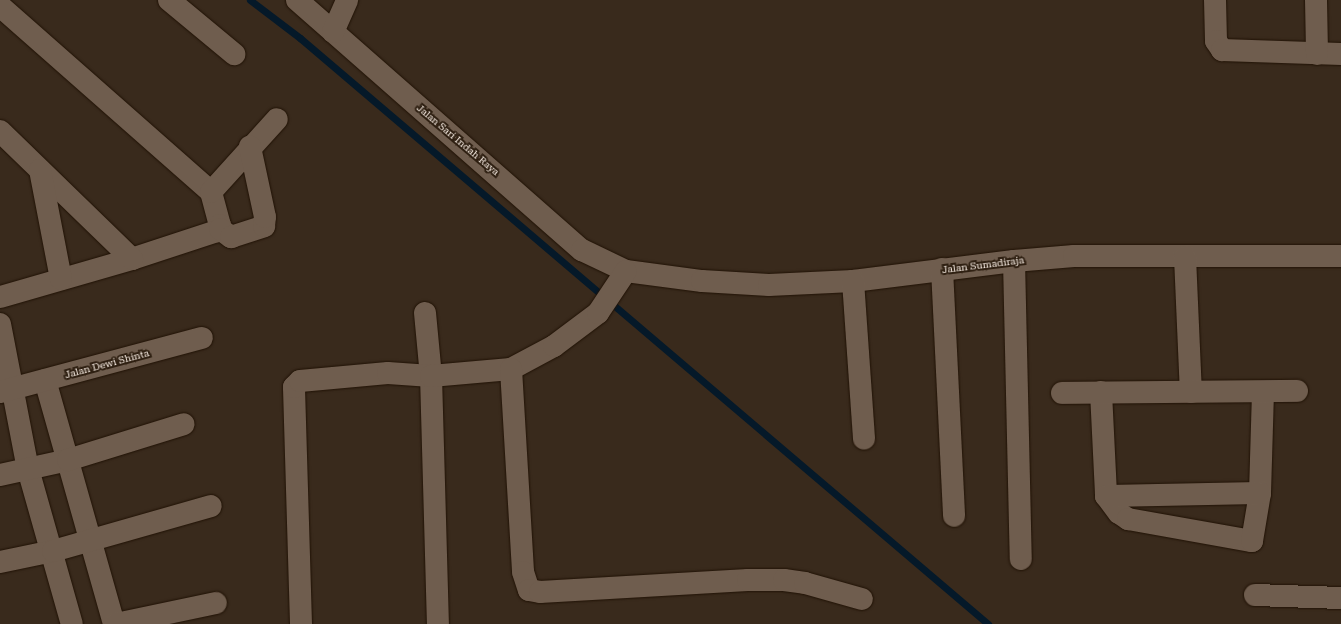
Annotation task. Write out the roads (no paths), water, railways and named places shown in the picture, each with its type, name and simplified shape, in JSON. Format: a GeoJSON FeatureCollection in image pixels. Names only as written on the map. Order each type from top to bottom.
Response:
{"type":"FeatureCollection","features":[{"type":"Feature","properties":{"kind":"street"},"geometry":{"type":"LineString","coordinates":[[169,0],[234,54]]}},
{"type":"Feature","properties":{"kind":"street","name":"Jalan Sari Indah Raya"},"geometry":{"type":"LineString","coordinates":[[297,0],[582,250],[620,280]]}},
{"type":"Feature","properties":{"kind":"street"},"geometry":{"type":"LineString","coordinates":[[333,32],[346,0]]}},
{"type":"Feature","properties":{"kind":"street"},"geometry":{"type":"LineString","coordinates":[[1216,0],[1216,41],[1222,50],[1341,54]]}},
{"type":"Feature","properties":{"kind":"street"},"geometry":{"type":"LineString","coordinates":[[1316,0],[1317,54]]}},
{"type":"Feature","properties":{"kind":"street"},"geometry":{"type":"LineString","coordinates":[[0,6],[211,192],[220,229],[231,236],[264,226],[264,217],[250,147]]}},
{"type":"Feature","properties":{"kind":"street"},"geometry":{"type":"LineString","coordinates":[[211,192],[276,118]]}},
{"type":"Feature","properties":{"kind":"street"},"geometry":{"type":"LineString","coordinates":[[0,131],[132,259]]}},
{"type":"Feature","properties":{"kind":"street"},"geometry":{"type":"LineString","coordinates":[[40,170],[61,280]]}},
{"type":"Feature","properties":{"kind":"street"},"geometry":{"type":"LineString","coordinates":[[0,297],[132,259],[220,229]]}},
{"type":"Feature","properties":{"kind":"street","name":"Jalan Sumadiraja"},"geometry":{"type":"LineString","coordinates":[[620,280],[702,281],[769,285],[853,281],[942,269],[1074,256],[1341,256]]}},
{"type":"Feature","properties":{"kind":"street"},"geometry":{"type":"LineString","coordinates":[[1185,257],[1191,392]]}},
{"type":"Feature","properties":{"kind":"street"},"geometry":{"type":"LineString","coordinates":[[1014,261],[1021,559]]}},
{"type":"Feature","properties":{"kind":"street"},"geometry":{"type":"LineString","coordinates":[[942,269],[954,516]]}},
{"type":"Feature","properties":{"kind":"street"},"geometry":{"type":"LineString","coordinates":[[301,624],[294,386],[300,381],[388,373],[431,376],[511,369],[554,346],[598,314],[620,280]]}},
{"type":"Feature","properties":{"kind":"street"},"geometry":{"type":"LineString","coordinates":[[853,281],[864,439]]}},
{"type":"Feature","properties":{"kind":"street"},"geometry":{"type":"LineString","coordinates":[[425,313],[431,376],[438,624]]}},
{"type":"Feature","properties":{"kind":"street"},"geometry":{"type":"LineString","coordinates":[[0,324],[6,391],[53,551],[72,624]]}},
{"type":"Feature","properties":{"kind":"street","name":"Jalan Dewi Shinta"},"geometry":{"type":"LineString","coordinates":[[6,391],[202,338]]}},
{"type":"Feature","properties":{"kind":"street"},"geometry":{"type":"LineString","coordinates":[[511,369],[523,572],[528,590],[540,592],[748,580],[784,580],[812,584],[862,600]]}},
{"type":"Feature","properties":{"kind":"street"},"geometry":{"type":"LineString","coordinates":[[45,380],[115,624],[216,603]]}},
{"type":"Feature","properties":{"kind":"street"},"geometry":{"type":"LineString","coordinates":[[1062,393],[1263,392],[1296,390]]}},
{"type":"Feature","properties":{"kind":"street"},"geometry":{"type":"LineString","coordinates":[[1101,392],[1106,496],[1119,513],[1128,519],[1252,541],[1260,493],[1263,392]]}},
{"type":"Feature","properties":{"kind":"street"},"geometry":{"type":"LineString","coordinates":[[0,475],[68,460],[184,424]]}},
{"type":"Feature","properties":{"kind":"street"},"geometry":{"type":"LineString","coordinates":[[1106,496],[1260,493]]}},
{"type":"Feature","properties":{"kind":"street"},"geometry":{"type":"LineString","coordinates":[[0,562],[53,551],[90,539],[211,506]]}},
{"type":"Feature","properties":{"kind":"street"},"geometry":{"type":"LineString","coordinates":[[1255,595],[1341,598]]}},
{"type":"Feature","properties":{"kind":"waterway"},"geometry":{"type":"LineString","coordinates":[[250,0],[300,38],[988,624]]}}]}
